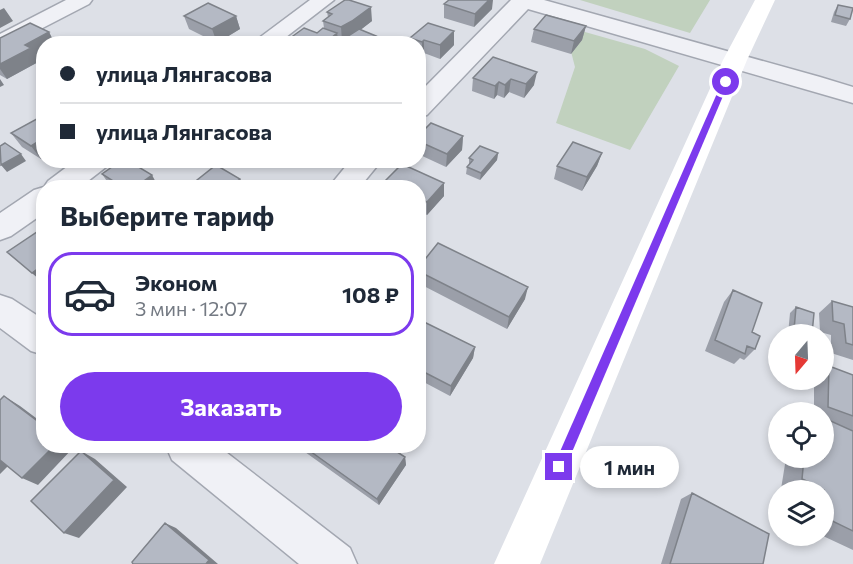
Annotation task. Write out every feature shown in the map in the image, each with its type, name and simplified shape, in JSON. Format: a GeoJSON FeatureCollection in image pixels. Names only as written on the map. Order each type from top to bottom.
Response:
{"type":"FeatureCollection","features":[{"type":"Feature","properties":{"kind":"main road"},"geometry":{"type":"LineString","coordinates":[[517,564],[735,60],[765,0]]}},
{"type":"Feature","properties":{"kind":"street"},"geometry":{"type":"LineString","coordinates":[[0,43],[82,0]]}},
{"type":"Feature","properties":{"kind":"street"},"geometry":{"type":"LineString","coordinates":[[273,36],[324,0]]}},
{"type":"Feature","properties":{"kind":"street"},"geometry":{"type":"LineString","coordinates":[[426,101],[522,0],[853,95]]}},
{"type":"Feature","properties":{"kind":"street"},"geometry":{"type":"LineString","coordinates":[[69,180],[85,168]]}},
{"type":"Feature","properties":{"kind":"street"},"geometry":{"type":"LineString","coordinates":[[349,180],[361,168]]}},
{"type":"Feature","properties":{"kind":"street"},"geometry":{"type":"LineString","coordinates":[[0,228],[36,203]]}},
{"type":"Feature","properties":{"kind":"street"},"geometry":{"type":"LineString","coordinates":[[0,309],[36,334]]}},
{"type":"Feature","properties":{"kind":"street"},"geometry":{"type":"LineString","coordinates":[[195,453],[334,564]]}},
{"type":"Feature","properties":{"kind":"green space"},"geometry":{"type":"Polygon","coordinates":[[[580,0],[710,0],[690,33],[580,0]]]}},
{"type":"Feature","properties":{"kind":"green space"},"geometry":{"type":"Polygon","coordinates":[[[578,30],[645,49],[679,66],[630,150],[556,123],[575,67],[568,40],[578,30]]]}},
{"type":"Feature","properties":{"kind":"building"},"geometry":{"type":"Polygon","coordinates":[[[345,0],[371,7],[341,27],[323,21],[332,14],[327,12],[345,0]]]}},
{"type":"Feature","properties":{"kind":"building"},"geometry":{"type":"Polygon","coordinates":[[[449,0],[489,0],[475,14],[444,4],[449,0]]]}},
{"type":"Feature","properties":{"kind":"building"},"geometry":{"type":"Polygon","coordinates":[[[208,3],[236,16],[212,29],[184,16],[208,3]]]}},
{"type":"Feature","properties":{"kind":"building"},"geometry":{"type":"Polygon","coordinates":[[[838,5],[853,8],[850,19],[835,15],[838,5]]]}},
{"type":"Feature","properties":{"kind":"building"},"geometry":{"type":"Polygon","coordinates":[[[546,15],[586,26],[574,41],[534,29],[546,15]]]}},
{"type":"Feature","properties":{"kind":"building"},"geometry":{"type":"Polygon","coordinates":[[[30,23],[49,32],[36,36],[36,39],[25,45],[31,48],[0,64],[0,38],[30,23]]]}},
{"type":"Feature","properties":{"kind":"building"},"geometry":{"type":"Polygon","coordinates":[[[428,23],[454,31],[440,45],[426,41],[426,36],[412,36],[428,23]]]}},
{"type":"Feature","properties":{"kind":"building"},"geometry":{"type":"Polygon","coordinates":[[[304,28],[317,33],[323,28],[337,33],[333,36],[293,36],[304,28]]]}},
{"type":"Feature","properties":{"kind":"building"},"geometry":{"type":"Polygon","coordinates":[[[359,29],[376,36],[348,36],[359,29]]]}},
{"type":"Feature","properties":{"kind":"building"},"geometry":{"type":"Polygon","coordinates":[[[493,57],[537,72],[526,84],[511,79],[505,85],[499,82],[495,86],[473,78],[493,57]]]}},
{"type":"Feature","properties":{"kind":"building"},"geometry":{"type":"Polygon","coordinates":[[[36,119],[36,143],[31,146],[11,133],[36,119]]]}},
{"type":"Feature","properties":{"kind":"building"},"geometry":{"type":"Polygon","coordinates":[[[431,123],[463,136],[447,154],[426,145],[426,128],[431,123]]]}},
{"type":"Feature","properties":{"kind":"building"},"geometry":{"type":"Polygon","coordinates":[[[573,142],[602,153],[587,177],[557,166],[573,142]]]}},
{"type":"Feature","properties":{"kind":"building"},"geometry":{"type":"Polygon","coordinates":[[[5,143],[21,154],[1,165],[0,146],[5,143]]]}},
{"type":"Feature","properties":{"kind":"building"},"geometry":{"type":"Polygon","coordinates":[[[480,146],[498,153],[481,173],[467,167],[473,160],[469,158],[480,146]]]}},
{"type":"Feature","properties":{"kind":"building"},"geometry":{"type":"Polygon","coordinates":[[[111,168],[140,168],[152,175],[145,180],[111,180],[102,174],[111,168]]]}},
{"type":"Feature","properties":{"kind":"building"},"geometry":{"type":"Polygon","coordinates":[[[212,168],[221,168],[240,179],[239,180],[197,180],[212,168]]]}},
{"type":"Feature","properties":{"kind":"building"},"geometry":{"type":"Polygon","coordinates":[[[398,168],[411,168],[444,183],[427,202],[426,180],[386,180],[398,168]]]}},
{"type":"Feature","properties":{"kind":"building"},"geometry":{"type":"Polygon","coordinates":[[[36,233],[36,270],[32,273],[7,252],[36,233]]]}},
{"type":"Feature","properties":{"kind":"building"},"geometry":{"type":"Polygon","coordinates":[[[438,243],[528,287],[509,317],[426,275],[426,258],[438,243]]]}},
{"type":"Feature","properties":{"kind":"building"},"geometry":{"type":"Polygon","coordinates":[[[733,290],[762,303],[752,332],[760,336],[755,349],[747,346],[745,354],[715,340],[733,290]]]}},
{"type":"Feature","properties":{"kind":"building"},"geometry":{"type":"Polygon","coordinates":[[[832,301],[853,307],[853,345],[846,343],[844,324],[833,321],[832,301]]]}},
{"type":"Feature","properties":{"kind":"building"},"geometry":{"type":"Polygon","coordinates":[[[796,307],[814,313],[813,324],[795,324],[796,307]]]}},
{"type":"Feature","properties":{"kind":"building"},"geometry":{"type":"Polygon","coordinates":[[[426,323],[475,347],[451,386],[426,373],[426,323]]]}},
{"type":"Feature","properties":{"kind":"building"},"geometry":{"type":"Polygon","coordinates":[[[834,368],[853,375],[853,416],[834,409],[834,402],[828,402],[828,390],[834,390],[834,368]]]}},
{"type":"Feature","properties":{"kind":"building"},"geometry":{"type":"Polygon","coordinates":[[[4,396],[36,420],[36,453],[47,453],[22,478],[0,460],[0,400],[4,396]]]}},
{"type":"Feature","properties":{"kind":"building"},"geometry":{"type":"Polygon","coordinates":[[[834,422],[853,431],[853,531],[834,522],[834,480],[802,479],[803,468],[834,468],[834,422]]]}},
{"type":"Feature","properties":{"kind":"building"},"geometry":{"type":"Polygon","coordinates":[[[79,453],[83,453],[114,480],[64,533],[31,501],[79,453]]]}},
{"type":"Feature","properties":{"kind":"building"},"geometry":{"type":"Polygon","coordinates":[[[313,453],[399,453],[405,457],[377,499],[313,453]]]}},
{"type":"Feature","properties":{"kind":"building"},"geometry":{"type":"Polygon","coordinates":[[[692,493],[768,533],[763,564],[670,564],[692,493]]]}},
{"type":"Feature","properties":{"kind":"building"},"geometry":{"type":"Polygon","coordinates":[[[165,523],[209,560],[206,564],[133,564],[132,562],[165,523]]]}},
{"type":"Feature","properties":{"kind":"route"},"geometry":{"type":"LineString","coordinates":[[559,467],[726,82]]}}]}
